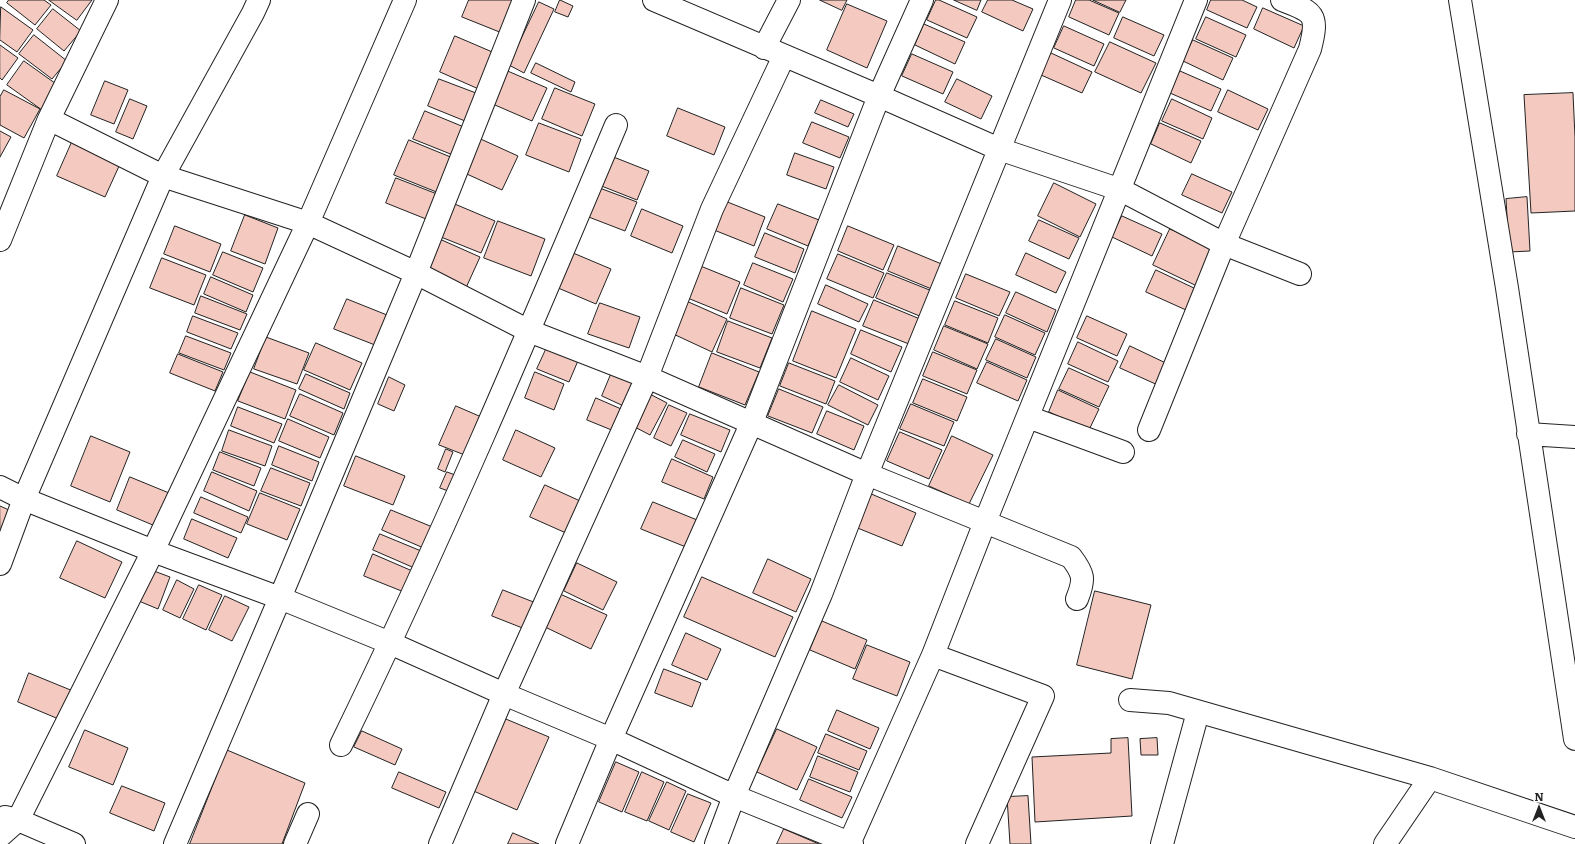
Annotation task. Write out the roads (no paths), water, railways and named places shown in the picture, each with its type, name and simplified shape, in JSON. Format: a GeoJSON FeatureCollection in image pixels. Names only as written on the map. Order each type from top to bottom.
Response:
{"type":"FeatureCollection","features":[{"type":"Feature","properties":{"kind":"street"},"geometry":{"type":"LineString","coordinates":[[0,240],[49,119],[107,0]]}},
{"type":"Feature","properties":{"kind":"street"},"geometry":{"type":"LineString","coordinates":[[0,564],[24,500],[163,176],[253,14],[259,0]]}},
{"type":"Feature","properties":{"kind":"street"},"geometry":{"type":"LineString","coordinates":[[0,836],[153,551],[308,223],[405,0]]}},
{"type":"Feature","properties":{"kind":"street"},"geometry":{"type":"LineString","coordinates":[[175,844],[416,273],[524,0]]}},
{"type":"Feature","properties":{"kind":"street"},"geometry":{"type":"LineString","coordinates":[[654,0],[999,149],[1121,190],[1224,244],[1300,274]]}},
{"type":"Feature","properties":{"kind":"street"},"geometry":{"type":"LineString","coordinates":[[440,844],[504,694],[647,377],[774,52],[789,0]]}},
{"type":"Feature","properties":{"kind":"street"},"geometry":{"type":"LineString","coordinates":[[567,844],[611,739],[752,422],[879,96],[922,0]]}},
{"type":"Feature","properties":{"kind":"street"},"geometry":{"type":"LineString","coordinates":[[716,844],[734,796],[821,594],[867,474],[1060,0]]}},
{"type":"Feature","properties":{"kind":"street"},"geometry":{"type":"LineString","coordinates":[[0,487],[24,500],[153,551],[280,598],[390,643],[504,694],[611,739],[734,796],[850,844],[933,655],[985,522],[1121,190],[1196,0]]}},
{"type":"Feature","properties":{"kind":"street"},"geometry":{"type":"LineString","coordinates":[[1149,430],[1224,244],[1310,49],[1315,31],[1315,23],[1309,12],[1304,8],[1282,0]]}},
{"type":"Feature","properties":{"kind":"street"},"geometry":{"type":"LineString","coordinates":[[1460,0],[1507,288],[1575,739]]}},
{"type":"Feature","properties":{"kind":"street"},"geometry":{"type":"LineString","coordinates":[[49,119],[163,176],[308,223],[416,273],[529,331],[647,377],[867,474],[1071,557],[1081,569],[1082,585],[1077,599]]}},
{"type":"Feature","properties":{"kind":"street"},"geometry":{"type":"LineString","coordinates":[[341,744],[390,643],[529,331],[616,125]]}},
{"type":"Feature","properties":{"kind":"street"},"geometry":{"type":"LineString","coordinates":[[1028,417],[1123,452]]}},
{"type":"Feature","properties":{"kind":"street"},"geometry":{"type":"LineString","coordinates":[[1528,434],[1575,437]]}},
{"type":"Feature","properties":{"kind":"street"},"geometry":{"type":"LineString","coordinates":[[933,655],[1043,696],[977,844]]}},
{"type":"Feature","properties":{"kind":"street"},"geometry":{"type":"LineString","coordinates":[[1130,700],[1169,703],[1430,778],[1575,827]]}},
{"type":"Feature","properties":{"kind":"street"},"geometry":{"type":"LineString","coordinates":[[1162,844],[1198,712]]}},
{"type":"Feature","properties":{"kind":"street"},"geometry":{"type":"LineString","coordinates":[[1385,844],[1430,778]]}},
{"type":"Feature","properties":{"kind":"street"},"geometry":{"type":"LineString","coordinates":[[295,844],[308,814]]}},
{"type":"Feature","properties":{"kind":"street"},"geometry":{"type":"LineString","coordinates":[[9,818],[74,844]]}}]}
